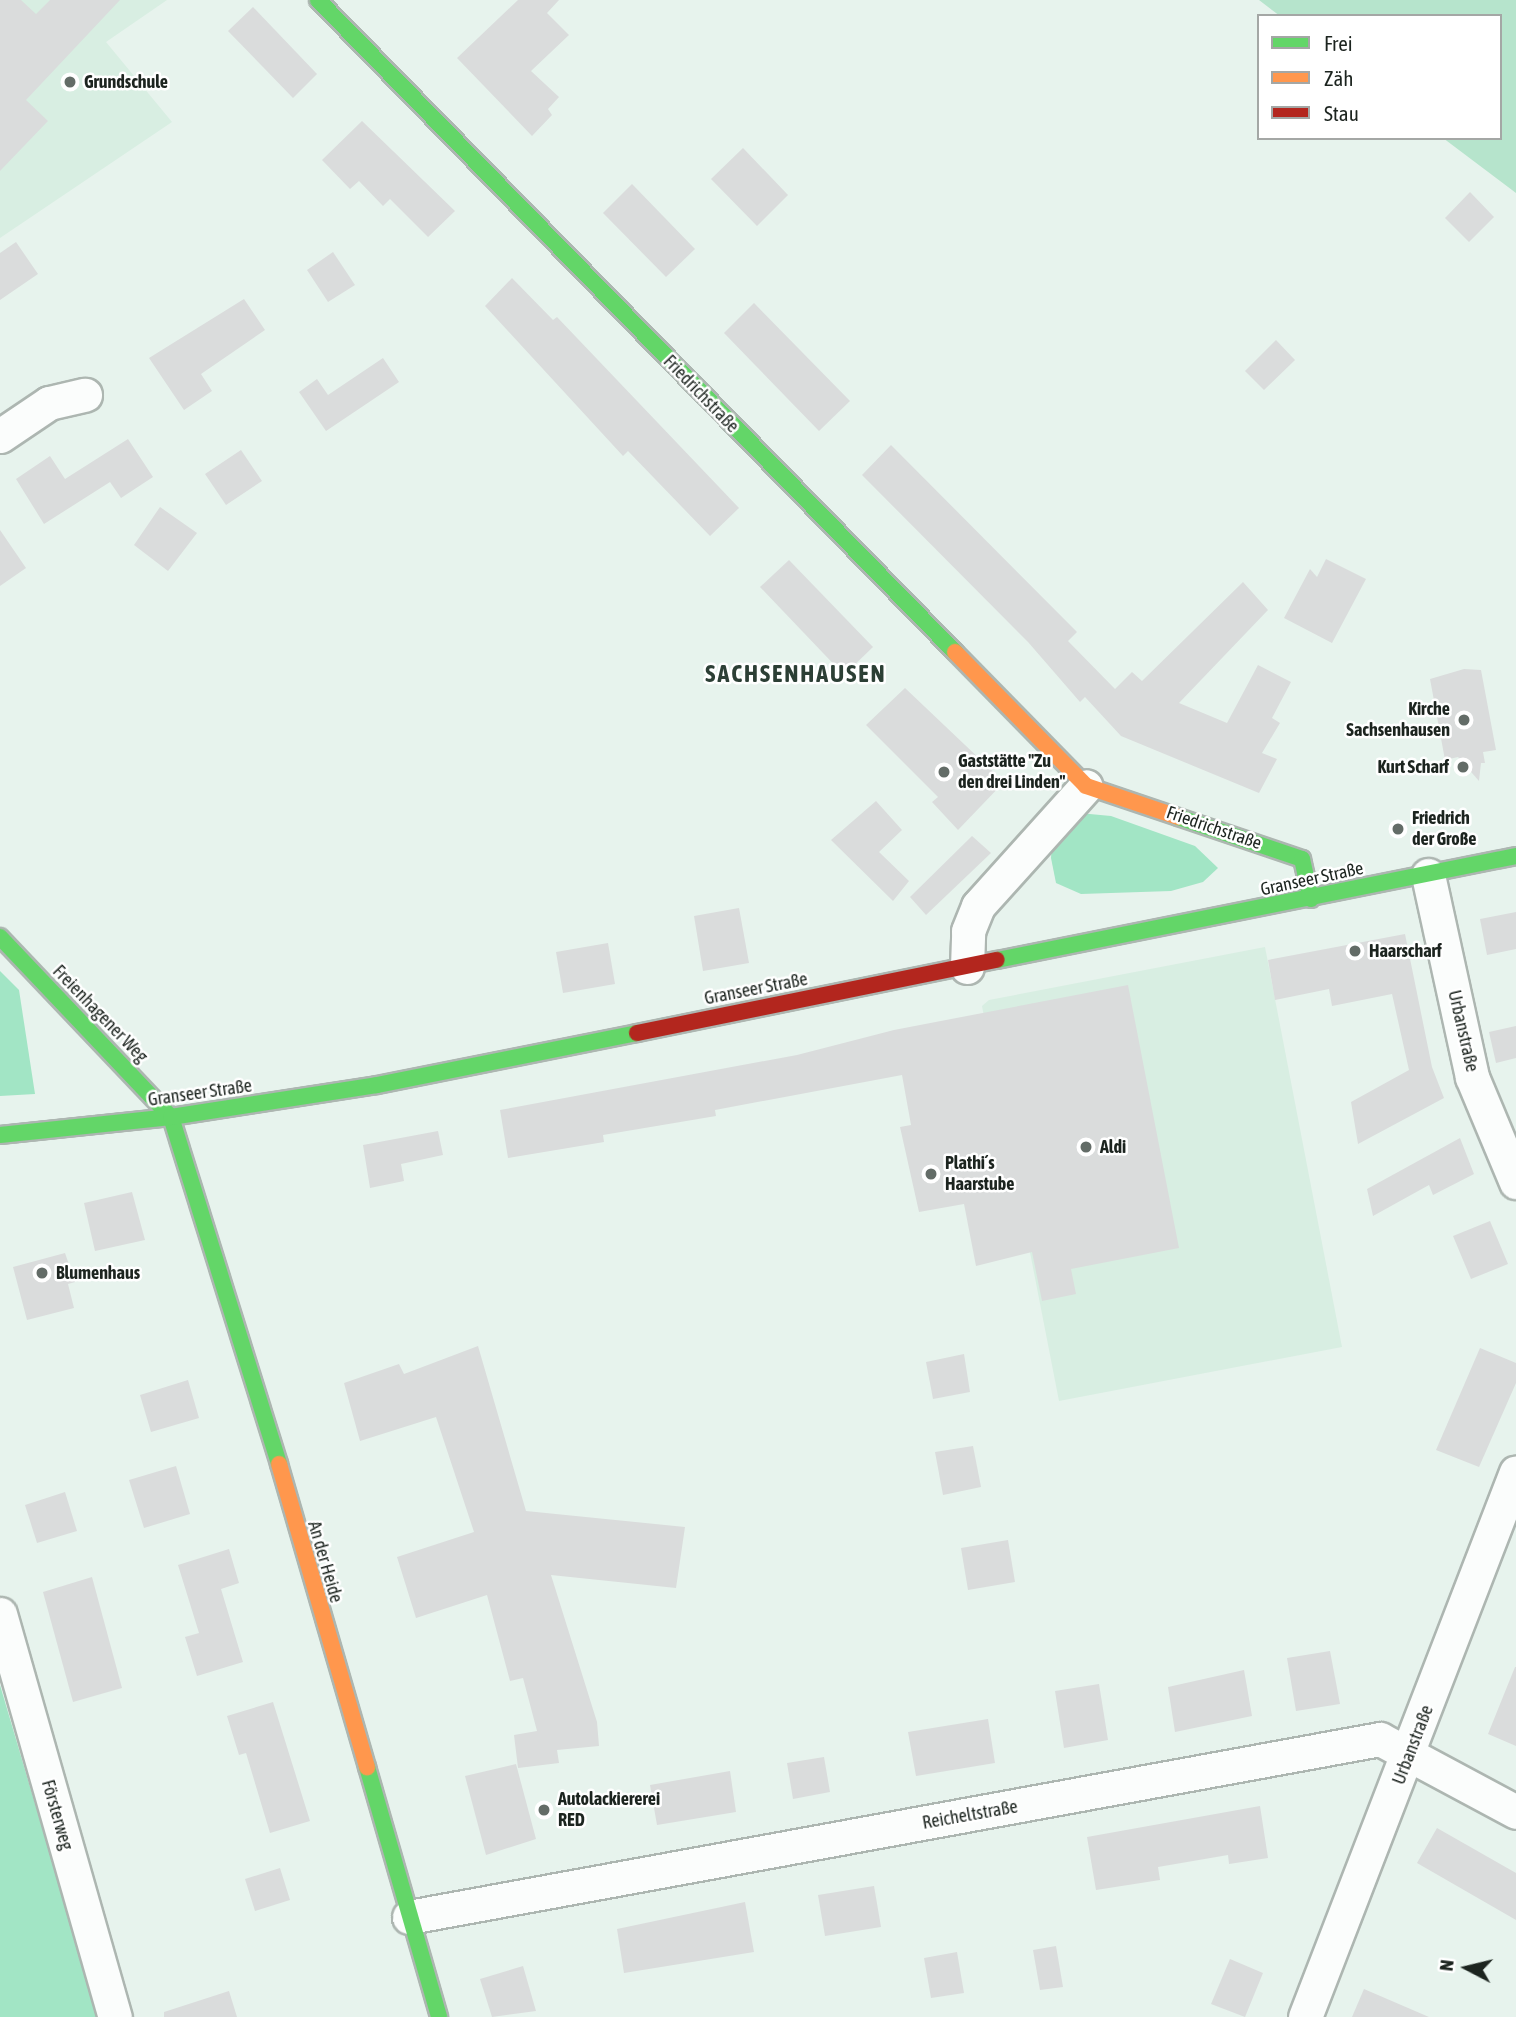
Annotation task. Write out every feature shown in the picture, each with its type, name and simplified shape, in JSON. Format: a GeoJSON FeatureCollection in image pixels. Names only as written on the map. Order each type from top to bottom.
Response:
{"type":"FeatureCollection","features":[{"type":"Feature","properties":{"kind":"street","name":"Friedrichstraße"},"geometry":{"type":"LineString","coordinates":[[318,0],[1086,786],[1302,859],[1311,899]]}},
{"type":"Feature","properties":{"kind":"street"},"geometry":{"type":"LineString","coordinates":[[0,436],[49,403],[85,395]]}},
{"type":"Feature","properties":{"kind":"street"},"geometry":{"type":"LineString","coordinates":[[967,967],[968,931],[978,906],[1086,786]]}},
{"type":"Feature","properties":{"kind":"street","name":"Granseer Straße"},"geometry":{"type":"LineString","coordinates":[[0,1135],[171,1118],[377,1085],[1516,856]]}},
{"type":"Feature","properties":{"kind":"street","name":"Urbanstraße"},"geometry":{"type":"LineString","coordinates":[[1428,874],[1472,1077],[1516,1182]]}},
{"type":"Feature","properties":{"kind":"street","name":"Freienhagener Weg"},"geometry":{"type":"LineString","coordinates":[[0,937],[171,1118]]}},
{"type":"Feature","properties":{"kind":"street","name":"An der Heide"},"geometry":{"type":"LineString","coordinates":[[171,1118],[256,1386],[439,2017]]}},
{"type":"Feature","properties":{"kind":"street","name":"Urbanstraße"},"geometry":{"type":"LineString","coordinates":[[1306,2017],[1410,1754],[1516,1472]]}},
{"type":"Feature","properties":{"kind":"street","name":"Försterweg"},"geometry":{"type":"LineString","coordinates":[[0,1614],[115,2017]]}},
{"type":"Feature","properties":{"kind":"street","name":"Reicheltstraße"},"geometry":{"type":"LineString","coordinates":[[409,1917],[1380,1739],[1516,1812]]}},
{"type":"Feature","properties":{"kind":"shaded area","name":"Grundschule"},"geometry":{"type":"Polygon","coordinates":[[[0,0],[167,0],[106,42],[172,122],[0,238],[0,0]]]}},
{"type":"Feature","properties":{"kind":"shaded area"},"geometry":{"type":"Polygon","coordinates":[[[1265,947],[1342,1347],[1059,1401],[982,1006],[989,1000],[1265,947]]]}},
{"type":"Feature","properties":{"kind":"green space"},"geometry":{"type":"Polygon","coordinates":[[[1259,0],[1516,0],[1516,193],[1446,140],[1502,140],[1502,14],[1277,14],[1259,0]]]}},
{"type":"Feature","properties":{"kind":"green space"},"geometry":{"type":"Polygon","coordinates":[[[1079,813],[1111,816],[1195,846],[1218,868],[1203,882],[1171,891],[1081,894],[1056,883],[1051,858],[1052,842],[1079,813]]]}},
{"type":"Feature","properties":{"kind":"green space"},"geometry":{"type":"Polygon","coordinates":[[[0,971],[19,990],[35,1094],[0,1096],[0,971]]]}},
{"type":"Feature","properties":{"kind":"green space"},"geometry":{"type":"Polygon","coordinates":[[[0,1685],[98,2017],[0,2017],[0,1685]]]}},
{"type":"Feature","properties":{"kind":"building"},"geometry":{"type":"Polygon","coordinates":[[[0,0],[21,0],[36,14],[50,0],[120,0],[26,100],[48,121],[0,171],[0,0]]]}},
{"type":"Feature","properties":{"kind":"building"},"geometry":{"type":"Polygon","coordinates":[[[518,0],[559,0],[547,13],[569,35],[531,71],[559,97],[548,109],[552,115],[532,136],[457,58],[518,0]]]}},
{"type":"Feature","properties":{"kind":"building"},"geometry":{"type":"Polygon","coordinates":[[[253,7],[317,74],[293,98],[228,31],[253,7]]]}},
{"type":"Feature","properties":{"kind":"building"},"geometry":{"type":"Polygon","coordinates":[[[362,121],[455,211],[428,237],[390,199],[383,206],[359,181],[350,189],[322,160],[362,121]]]}},
{"type":"Feature","properties":{"kind":"building"},"geometry":{"type":"Polygon","coordinates":[[[743,148],[788,195],[757,226],[711,179],[743,148]]]}},
{"type":"Feature","properties":{"kind":"building"},"geometry":{"type":"Polygon","coordinates":[[[632,184],[695,249],[666,277],[603,213],[632,184]]]}},
{"type":"Feature","properties":{"kind":"building"},"geometry":{"type":"Polygon","coordinates":[[[1470,192],[1494,217],[1469,242],[1445,218],[1470,192]]]}},
{"type":"Feature","properties":{"kind":"building"},"geometry":{"type":"Polygon","coordinates":[[[16,242],[38,274],[0,300],[0,253],[16,242]]]}},
{"type":"Feature","properties":{"kind":"building"},"geometry":{"type":"Polygon","coordinates":[[[333,252],[355,285],[328,302],[307,270],[333,252]]]}},
{"type":"Feature","properties":{"kind":"building"},"geometry":{"type":"Polygon","coordinates":[[[512,278],[553,320],[557,317],[739,508],[710,536],[628,451],[623,456],[485,306],[512,278]]]}},
{"type":"Feature","properties":{"kind":"building"},"geometry":{"type":"Polygon","coordinates":[[[244,299],[265,330],[201,374],[212,391],[184,410],[149,358],[244,299]]]}},
{"type":"Feature","properties":{"kind":"building"},"geometry":{"type":"Polygon","coordinates":[[[754,303],[850,401],[819,431],[724,333],[754,303]]]}},
{"type":"Feature","properties":{"kind":"building"},"geometry":{"type":"Polygon","coordinates":[[[1276,340],[1295,360],[1264,390],[1245,371],[1276,340]]]}},
{"type":"Feature","properties":{"kind":"building"},"geometry":{"type":"Polygon","coordinates":[[[383,358],[399,382],[326,431],[299,392],[317,379],[328,395],[383,358]]]}},
{"type":"Feature","properties":{"kind":"building"},"geometry":{"type":"Polygon","coordinates":[[[128,439],[153,477],[121,498],[110,482],[44,524],[16,479],[50,456],[65,479],[128,439]]]}},
{"type":"Feature","properties":{"kind":"building"},"geometry":{"type":"Polygon","coordinates":[[[891,445],[1077,632],[1068,641],[1115,689],[1132,672],[1142,681],[1243,582],[1268,610],[1179,703],[1227,723],[1258,665],[1291,682],[1272,718],[1280,723],[1262,753],[1277,759],[1259,793],[1121,736],[1085,697],[1080,702],[1028,642],[862,475],[891,445]]]}},
{"type":"Feature","properties":{"kind":"building"},"geometry":{"type":"Polygon","coordinates":[[[241,450],[262,481],[226,505],[205,474],[241,450]]]}},
{"type":"Feature","properties":{"kind":"building"},"geometry":{"type":"Polygon","coordinates":[[[160,507],[197,533],[168,571],[134,545],[160,507]]]}},
{"type":"Feature","properties":{"kind":"building"},"geometry":{"type":"Polygon","coordinates":[[[0,530],[26,568],[0,586],[0,530]]]}},
{"type":"Feature","properties":{"kind":"building"},"geometry":{"type":"Polygon","coordinates":[[[1326,559],[1366,579],[1332,643],[1284,618],[1310,569],[1317,577],[1326,559]]]}},
{"type":"Feature","properties":{"kind":"building"},"geometry":{"type":"Polygon","coordinates":[[[789,560],[873,647],[844,675],[760,587],[789,560]]]}},
{"type":"Feature","properties":{"kind":"building","name":"Kirche Sachsenhausen"},"geometry":{"type":"Polygon","coordinates":[[[1464,669],[1481,670],[1496,750],[1483,752],[1485,763],[1481,763],[1479,781],[1458,757],[1445,760],[1430,679],[1464,669]]]}},
{"type":"Feature","properties":{"kind":"building"},"geometry":{"type":"Polygon","coordinates":[[[905,688],[1004,782],[958,830],[932,802],[938,797],[866,725],[905,688]]]}},
{"type":"Feature","properties":{"kind":"building"},"geometry":{"type":"Polygon","coordinates":[[[876,801],[902,830],[879,852],[909,881],[893,901],[831,840],[876,801]]]}},
{"type":"Feature","properties":{"kind":"building"},"geometry":{"type":"Polygon","coordinates":[[[972,836],[991,853],[926,915],[910,897],[972,836]]]}},
{"type":"Feature","properties":{"kind":"building"},"geometry":{"type":"Polygon","coordinates":[[[739,908],[749,963],[703,971],[694,916],[739,908]]]}},
{"type":"Feature","properties":{"kind":"building"},"geometry":{"type":"Polygon","coordinates":[[[1516,912],[1516,949],[1487,955],[1480,919],[1516,912]]]}},
{"type":"Feature","properties":{"kind":"building"},"geometry":{"type":"Polygon","coordinates":[[[1405,934],[1432,1067],[1444,1098],[1358,1144],[1351,1102],[1409,1070],[1392,994],[1332,1006],[1329,989],[1275,1000],[1268,960],[1405,934]]]}},
{"type":"Feature","properties":{"kind":"building"},"geometry":{"type":"Polygon","coordinates":[[[608,943],[615,984],[563,993],[556,952],[608,943]]]}},
{"type":"Feature","properties":{"kind":"building"},"geometry":{"type":"Polygon","coordinates":[[[1128,985],[1179,1248],[1071,1269],[1076,1294],[1042,1301],[1032,1252],[976,1266],[964,1204],[919,1212],[900,1127],[911,1125],[902,1075],[715,1110],[716,1116],[603,1135],[604,1142],[508,1158],[500,1110],[797,1055],[894,1030],[1128,985]]]}},
{"type":"Feature","properties":{"kind":"building"},"geometry":{"type":"Polygon","coordinates":[[[1516,1026],[1516,1058],[1496,1063],[1489,1032],[1516,1026]]]}},
{"type":"Feature","properties":{"kind":"building"},"geometry":{"type":"Polygon","coordinates":[[[438,1131],[443,1155],[401,1164],[404,1181],[370,1188],[363,1145],[438,1131]]]}},
{"type":"Feature","properties":{"kind":"building"},"geometry":{"type":"Polygon","coordinates":[[[1460,1138],[1474,1174],[1433,1195],[1429,1185],[1373,1216],[1367,1189],[1460,1138]]]}},
{"type":"Feature","properties":{"kind":"building"},"geometry":{"type":"Polygon","coordinates":[[[132,1192],[145,1240],[95,1251],[84,1203],[132,1192]]]}},
{"type":"Feature","properties":{"kind":"building"},"geometry":{"type":"Polygon","coordinates":[[[1490,1221],[1508,1264],[1471,1279],[1453,1236],[1490,1221]]]}},
{"type":"Feature","properties":{"kind":"building"},"geometry":{"type":"Polygon","coordinates":[[[65,1253],[75,1282],[68,1284],[74,1308],[27,1320],[13,1267],[65,1253]]]}},
{"type":"Feature","properties":{"kind":"building"},"geometry":{"type":"Polygon","coordinates":[[[478,1346],[526,1511],[685,1527],[676,1588],[551,1575],[597,1722],[599,1746],[557,1750],[559,1763],[518,1768],[514,1735],[537,1731],[523,1678],[510,1681],[487,1595],[416,1618],[397,1557],[474,1532],[436,1417],[360,1441],[344,1383],[399,1364],[404,1374],[478,1346]]]}},
{"type":"Feature","properties":{"kind":"building"},"geometry":{"type":"Polygon","coordinates":[[[1480,1348],[1516,1363],[1516,1383],[1479,1467],[1436,1450],[1480,1348]]]}},
{"type":"Feature","properties":{"kind":"building"},"geometry":{"type":"Polygon","coordinates":[[[964,1354],[970,1392],[933,1399],[926,1362],[964,1354]]]}},
{"type":"Feature","properties":{"kind":"building"},"geometry":{"type":"Polygon","coordinates":[[[188,1380],[199,1418],[151,1432],[140,1395],[188,1380]]]}},
{"type":"Feature","properties":{"kind":"building"},"geometry":{"type":"Polygon","coordinates":[[[973,1446],[981,1487],[943,1495],[935,1452],[973,1446]]]}},
{"type":"Feature","properties":{"kind":"building"},"geometry":{"type":"Polygon","coordinates":[[[176,1466],[190,1514],[144,1528],[129,1480],[176,1466]]]}},
{"type":"Feature","properties":{"kind":"building"},"geometry":{"type":"Polygon","coordinates":[[[65,1492],[77,1531],[37,1543],[25,1505],[65,1492]]]}},
{"type":"Feature","properties":{"kind":"building"},"geometry":{"type":"Polygon","coordinates":[[[1008,1540],[1015,1582],[968,1590],[961,1548],[1008,1540]]]}},
{"type":"Feature","properties":{"kind":"building"},"geometry":{"type":"Polygon","coordinates":[[[229,1549],[239,1583],[221,1589],[243,1662],[197,1676],[185,1637],[199,1633],[178,1565],[229,1549]]]}},
{"type":"Feature","properties":{"kind":"building"},"geometry":{"type":"Polygon","coordinates":[[[92,1577],[122,1688],[73,1702],[43,1592],[92,1577]]]}},
{"type":"Feature","properties":{"kind":"building"},"geometry":{"type":"Polygon","coordinates":[[[1330,1651],[1340,1704],[1296,1711],[1287,1658],[1330,1651]]]}},
{"type":"Feature","properties":{"kind":"building"},"geometry":{"type":"Polygon","coordinates":[[[1516,1667],[1516,1746],[1488,1734],[1516,1667]]]}},
{"type":"Feature","properties":{"kind":"building"},"geometry":{"type":"Polygon","coordinates":[[[1244,1670],[1252,1716],[1175,1732],[1168,1687],[1244,1670]]]}},
{"type":"Feature","properties":{"kind":"building"},"geometry":{"type":"Polygon","coordinates":[[[1099,1684],[1108,1740],[1064,1748],[1055,1691],[1099,1684]]]}},
{"type":"Feature","properties":{"kind":"building"},"geometry":{"type":"Polygon","coordinates":[[[273,1702],[310,1821],[270,1833],[246,1753],[239,1755],[227,1716],[273,1702]]]}},
{"type":"Feature","properties":{"kind":"building"},"geometry":{"type":"Polygon","coordinates":[[[988,1719],[995,1763],[916,1776],[908,1732],[988,1719]]]}},
{"type":"Feature","properties":{"kind":"building"},"geometry":{"type":"Polygon","coordinates":[[[824,1757],[830,1792],[793,1799],[787,1763],[824,1757]]]}},
{"type":"Feature","properties":{"kind":"building"},"geometry":{"type":"Polygon","coordinates":[[[516,1764],[536,1839],[486,1855],[465,1776],[516,1764]]]}},
{"type":"Feature","properties":{"kind":"building"},"geometry":{"type":"Polygon","coordinates":[[[730,1771],[736,1812],[657,1825],[650,1785],[730,1771]]]}},
{"type":"Feature","properties":{"kind":"building"},"geometry":{"type":"Polygon","coordinates":[[[1260,1806],[1268,1858],[1229,1864],[1228,1855],[1158,1867],[1160,1880],[1096,1890],[1087,1837],[1260,1806]]]}},
{"type":"Feature","properties":{"kind":"building"},"geometry":{"type":"Polygon","coordinates":[[[1437,1828],[1516,1873],[1516,1920],[1417,1863],[1437,1828]]]}},
{"type":"Feature","properties":{"kind":"building"},"geometry":{"type":"Polygon","coordinates":[[[280,1868],[290,1900],[255,1911],[245,1879],[280,1868]]]}},
{"type":"Feature","properties":{"kind":"building"},"geometry":{"type":"Polygon","coordinates":[[[874,1886],[881,1927],[825,1936],[818,1895],[874,1886]]]}},
{"type":"Feature","properties":{"kind":"building"},"geometry":{"type":"Polygon","coordinates":[[[745,1902],[754,1952],[624,1973],[617,1929],[745,1902]]]}},
{"type":"Feature","properties":{"kind":"building"},"geometry":{"type":"Polygon","coordinates":[[[1056,1946],[1063,1987],[1040,1990],[1033,1950],[1056,1946]]]}},
{"type":"Feature","properties":{"kind":"building"},"geometry":{"type":"Polygon","coordinates":[[[957,1952],[964,1993],[931,1998],[924,1958],[957,1952]]]}},
{"type":"Feature","properties":{"kind":"building"},"geometry":{"type":"Polygon","coordinates":[[[1230,1959],[1263,1973],[1245,2017],[1211,2004],[1230,1959]]]}},
{"type":"Feature","properties":{"kind":"building"},"geometry":{"type":"Polygon","coordinates":[[[523,1966],[536,2011],[492,2017],[480,1979],[523,1966]]]}},
{"type":"Feature","properties":{"kind":"building"},"geometry":{"type":"Polygon","coordinates":[[[1364,1989],[1429,2017],[1352,2017],[1364,1989]]]}},
{"type":"Feature","properties":{"kind":"building"},"geometry":{"type":"Polygon","coordinates":[[[229,1991],[237,2017],[164,2017],[164,2012],[229,1991]]]}},
{"type":"Feature","properties":{"kind":"traffic: fast"},"geometry":{"type":"LineString","coordinates":[[318,0],[955,652]]}},
{"type":"Feature","properties":{"kind":"traffic: fast"},"geometry":{"type":"LineString","coordinates":[[1178,817],[1302,859],[1311,899]]}},
{"type":"Feature","properties":{"kind":"traffic: fast"},"geometry":{"type":"LineString","coordinates":[[997,960],[1516,856]]}},
{"type":"Feature","properties":{"kind":"traffic: fast"},"geometry":{"type":"LineString","coordinates":[[0,937],[171,1117],[279,1464]]}},
{"type":"Feature","properties":{"kind":"traffic: fast"},"geometry":{"type":"LineString","coordinates":[[0,1135],[171,1117],[377,1085],[637,1033]]}},
{"type":"Feature","properties":{"kind":"traffic: fast"},"geometry":{"type":"LineString","coordinates":[[367,1767],[439,2017]]}},
{"type":"Feature","properties":{"kind":"traffic: slow"},"geometry":{"type":"LineString","coordinates":[[955,652],[1086,786],[1178,817]]}},
{"type":"Feature","properties":{"kind":"traffic: slow"},"geometry":{"type":"LineString","coordinates":[[279,1464],[367,1767]]}},
{"type":"Feature","properties":{"kind":"traffic: jam"},"geometry":{"type":"LineString","coordinates":[[637,1033],[997,960]]}},
{"type":"Feature","properties":{"kind":"place","name":"Grundschule"},"geometry":{"type":"Point","coordinates":[70,82]}},
{"type":"Feature","properties":{"kind":"place","name":"Kirche Sachsenhausen"},"geometry":{"type":"Point","coordinates":[1464,720]}},
{"type":"Feature","properties":{"kind":"place","name":"Kurt Scharf"},"geometry":{"type":"Point","coordinates":[1463,767]}},
{"type":"Feature","properties":{"kind":"place","name":"Gaststätte \"Zu den drei Linden\""},"geometry":{"type":"Point","coordinates":[944,772]}},
{"type":"Feature","properties":{"kind":"place","name":"Friedrich der Große"},"geometry":{"type":"Point","coordinates":[1398,829]}},
{"type":"Feature","properties":{"kind":"place","name":"Haarscharf"},"geometry":{"type":"Point","coordinates":[1355,951]}},
{"type":"Feature","properties":{"kind":"place","name":"Aldi"},"geometry":{"type":"Point","coordinates":[1086,1147]}},
{"type":"Feature","properties":{"kind":"place","name":"Plathi´s Haarstube"},"geometry":{"type":"Point","coordinates":[931,1174]}},
{"type":"Feature","properties":{"kind":"place","name":"Blumenhaus"},"geometry":{"type":"Point","coordinates":[42,1273]}},
{"type":"Feature","properties":{"kind":"place","name":"Autolackiererei RED"},"geometry":{"type":"Point","coordinates":[544,1810]}},
{"type":"Feature","properties":{"kind":"district","name":"SACHSENHAUSEN"},"geometry":{"type":"Point","coordinates":[796,674]}}]}
